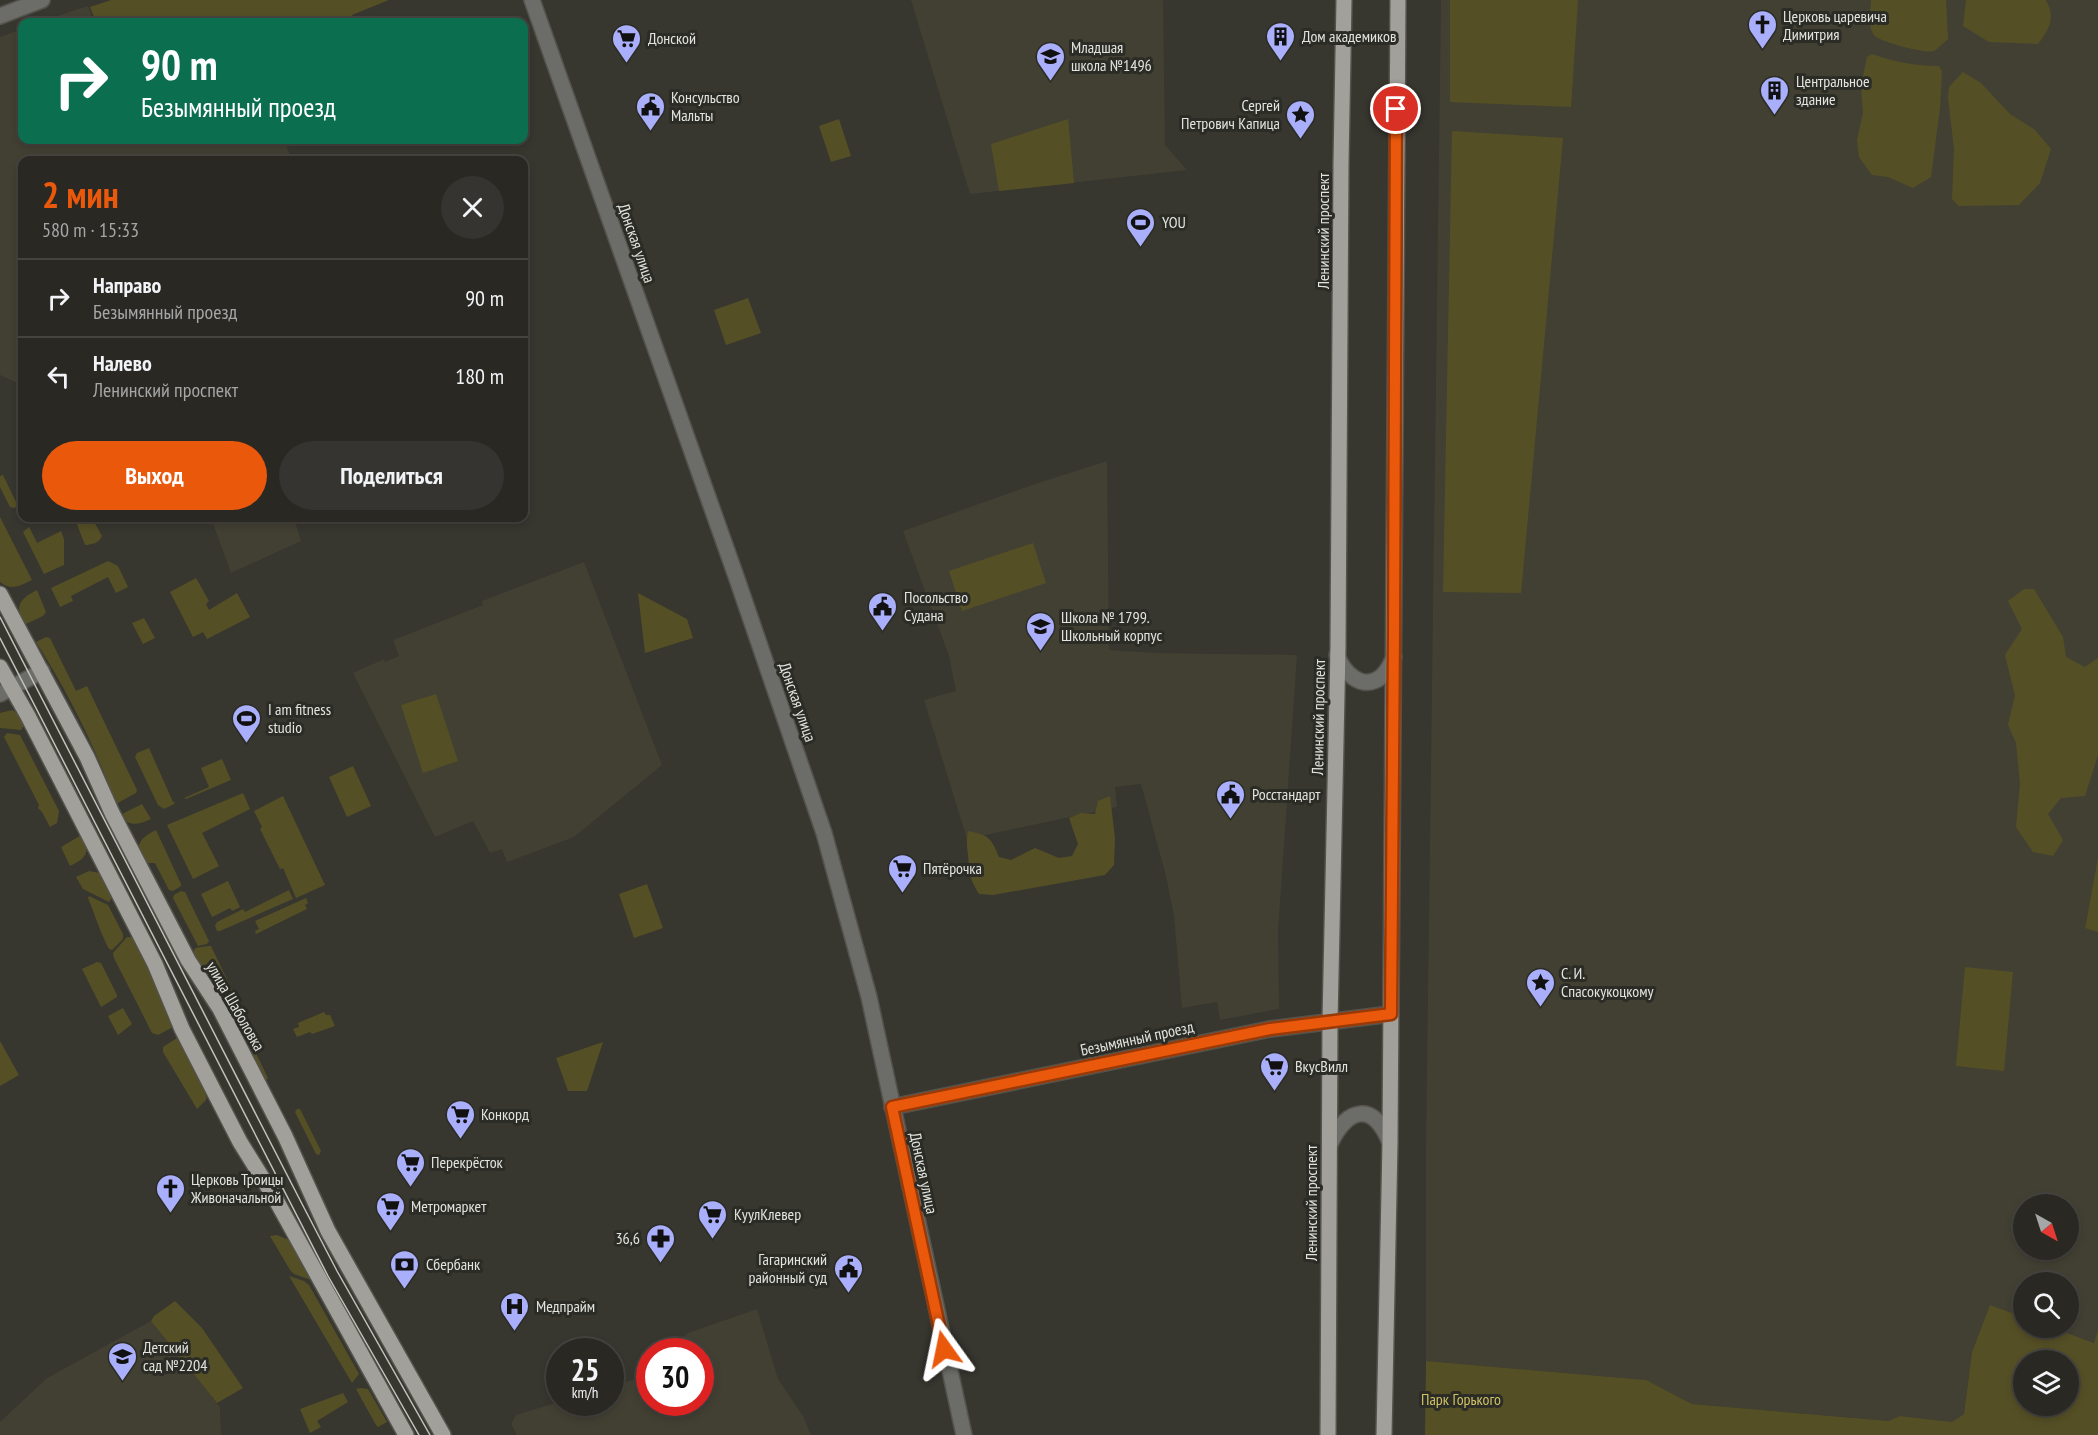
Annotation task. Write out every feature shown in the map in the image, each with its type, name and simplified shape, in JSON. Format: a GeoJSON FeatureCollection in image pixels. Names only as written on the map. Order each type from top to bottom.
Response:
{"type":"FeatureCollection","features":[{"type":"Feature","properties":{"kind":"main road","name":"Ленинский проспект"},"geometry":{"type":"LineString","coordinates":[[1328,1435],[1330,1021],[1337,655],[1344,0]]}},
{"type":"Feature","properties":{"kind":"main road"},"geometry":{"type":"LineString","coordinates":[[1384,1435],[1390,1143],[1398,0]]}},
{"type":"Feature","properties":{"kind":"main road","name":"улица Шаболовка"},"geometry":{"type":"LineString","coordinates":[[0,594],[87,757],[112,813],[188,960],[220,1009],[285,1136],[328,1231],[443,1435]]}},
{"type":"Feature","properties":{"kind":"main road"},"geometry":{"type":"LineString","coordinates":[[0,667],[6,691],[150,954],[182,1029],[235,1132],[276,1200],[406,1435]]}},
{"type":"Feature","properties":{"kind":"street"},"geometry":{"type":"LineString","coordinates":[[0,16],[42,0]]}},
{"type":"Feature","properties":{"kind":"street","name":"Донская улица"},"geometry":{"type":"LineString","coordinates":[[532,0],[824,833],[869,997],[964,1435]]}},
{"type":"Feature","properties":{"kind":"street"},"geometry":{"type":"LineString","coordinates":[[1337,655],[1348,675],[1367,682],[1383,676],[1394,657]]}},
{"type":"Feature","properties":{"kind":"street"},"geometry":{"type":"LineString","coordinates":[[6,691],[42,671]]}},
{"type":"Feature","properties":{"kind":"street","name":"Безымянный проезд"},"geometry":{"type":"LineString","coordinates":[[892,1107],[1248,1033],[1391,1014]]}},
{"type":"Feature","properties":{"kind":"street"},"geometry":{"type":"LineString","coordinates":[[1330,1144],[1343,1122],[1356,1114],[1368,1114],[1378,1119],[1390,1143]]}},
{"type":"Feature","properties":{"kind":"shaded area","name":"Младшая школа №1496"},"geometry":{"type":"Polygon","coordinates":[[[911,0],[1163,0],[1165,145],[1187,170],[970,194],[911,0]]]}},
{"type":"Feature","properties":{"kind":"shaded area"},"geometry":{"type":"Polygon","coordinates":[[[1441,0],[2098,0],[2098,857],[2085,927],[2098,932],[2098,1330],[2095,1343],[2079,1337],[2079,1272],[2013,1272],[2013,1313],[1990,1305],[1972,1352],[1964,1414],[1952,1422],[1900,1416],[1890,1421],[1692,1404],[1645,1380],[1426,1361],[1426,1144],[1441,0]]]}},
{"type":"Feature","properties":{"kind":"shaded area"},"geometry":{"type":"Polygon","coordinates":[[[88,6],[92,18],[52,18],[88,6]]]}},
{"type":"Feature","properties":{"kind":"shaded area"},"geometry":{"type":"Polygon","coordinates":[[[18,30],[18,144],[286,144],[290,156],[18,156],[18,383],[0,375],[0,37],[18,30]]]}},
{"type":"Feature","properties":{"kind":"shaded area"},"geometry":{"type":"Polygon","coordinates":[[[1107,461],[1109,650],[1297,655],[1278,932],[1279,1009],[1220,1020],[1217,1002],[1182,1008],[1174,916],[1166,876],[1141,784],[1115,787],[1117,807],[967,839],[924,700],[956,691],[949,656],[903,531],[1107,461]]]}},
{"type":"Feature","properties":{"kind":"shaded area"},"geometry":{"type":"Polygon","coordinates":[[[212,522],[295,522],[301,541],[231,573],[212,522]]]}},
{"type":"Feature","properties":{"kind":"shaded area"},"geometry":{"type":"Polygon","coordinates":[[[584,562],[662,765],[574,837],[507,862],[502,849],[490,853],[473,821],[435,837],[353,673],[384,659],[385,662],[399,656],[393,640],[483,605],[482,601],[584,562]]]}},
{"type":"Feature","properties":{"kind":"shaded area"},"geometry":{"type":"Polygon","coordinates":[[[757,1309],[778,1379],[803,1416],[811,1435],[517,1435],[511,1424],[516,1415],[546,1406],[546,1416],[624,1416],[624,1383],[636,1378],[636,1416],[714,1416],[714,1338],[682,1338],[688,1333],[757,1309]]]}},
{"type":"Feature","properties":{"kind":"shaded area","name":"Детский сад №2204"},"geometry":{"type":"Polygon","coordinates":[[[151,1321],[220,1407],[221,1435],[0,1435],[0,1422],[47,1378],[151,1321]]]}},
{"type":"Feature","properties":{"kind":"green space"},"geometry":{"type":"Polygon","coordinates":[[[111,0],[389,0],[352,15],[353,18],[94,18],[90,7],[111,0]]]}},
{"type":"Feature","properties":{"kind":"green space"},"geometry":{"type":"Polygon","coordinates":[[[1450,0],[1578,0],[1571,107],[1450,102],[1450,0]]]}},
{"type":"Feature","properties":{"kind":"green space"},"geometry":{"type":"Polygon","coordinates":[[[1871,0],[1946,0],[1948,39],[1934,51],[1922,51],[1875,36],[1870,19],[1871,0]]]}},
{"type":"Feature","properties":{"kind":"green space"},"geometry":{"type":"Polygon","coordinates":[[[1966,0],[2046,0],[2051,13],[2050,24],[2038,44],[1989,42],[1963,26],[1966,0]]]}},
{"type":"Feature","properties":{"kind":"green space"},"geometry":{"type":"Polygon","coordinates":[[[1872,54],[1905,63],[1939,66],[1942,71],[1940,108],[1931,177],[1913,188],[1888,177],[1872,175],[1859,157],[1857,140],[1863,113],[1861,86],[1867,57],[1872,54]]]}},
{"type":"Feature","properties":{"kind":"green space"},"geometry":{"type":"Polygon","coordinates":[[[1963,72],[1981,83],[2010,114],[2035,130],[2051,149],[2040,183],[2019,205],[1959,206],[1952,199],[1954,149],[1948,98],[1949,87],[1963,72]]]}},
{"type":"Feature","properties":{"kind":"green space"},"geometry":{"type":"Polygon","coordinates":[[[839,119],[851,156],[831,162],[819,126],[839,119]]]}},
{"type":"Feature","properties":{"kind":"green space"},"geometry":{"type":"Polygon","coordinates":[[[1068,119],[1074,183],[999,191],[991,144],[1068,119]]]}},
{"type":"Feature","properties":{"kind":"green space"},"geometry":{"type":"Polygon","coordinates":[[[1452,131],[1563,138],[1521,593],[1443,592],[1452,131]]]}},
{"type":"Feature","properties":{"kind":"green space"},"geometry":{"type":"Polygon","coordinates":[[[748,298],[761,333],[726,345],[714,310],[748,298]]]}},
{"type":"Feature","properties":{"kind":"green space"},"geometry":{"type":"Polygon","coordinates":[[[3,475],[18,506],[14,508],[10,507],[0,487],[0,476],[3,475]]]}},
{"type":"Feature","properties":{"kind":"green space"},"geometry":{"type":"Polygon","coordinates":[[[0,517],[32,580],[20,586],[12,587],[0,582],[0,517]]]}},
{"type":"Feature","properties":{"kind":"green space"},"geometry":{"type":"Polygon","coordinates":[[[76,522],[94,522],[102,536],[99,541],[85,545],[76,522]]]}},
{"type":"Feature","properties":{"kind":"green space"},"geometry":{"type":"Polygon","coordinates":[[[29,527],[37,543],[61,531],[64,539],[64,565],[44,574],[23,532],[29,527]]]}},
{"type":"Feature","properties":{"kind":"green space"},"geometry":{"type":"Polygon","coordinates":[[[1033,543],[1046,583],[962,611],[949,571],[1033,543]]]}},
{"type":"Feature","properties":{"kind":"green space"},"geometry":{"type":"Polygon","coordinates":[[[108,561],[118,566],[128,587],[116,593],[108,577],[71,596],[73,601],[60,607],[51,588],[108,561]]]}},
{"type":"Feature","properties":{"kind":"green space"},"geometry":{"type":"Polygon","coordinates":[[[196,578],[209,601],[206,604],[209,610],[237,593],[250,617],[207,639],[203,632],[193,637],[170,592],[196,578]]]}},
{"type":"Feature","properties":{"kind":"green space"},"geometry":{"type":"Polygon","coordinates":[[[2024,589],[2034,589],[2063,637],[2066,657],[2085,667],[2098,658],[2098,755],[2085,796],[2061,798],[2048,814],[2063,840],[2053,856],[2033,852],[2016,827],[2020,784],[2016,743],[2008,725],[2015,695],[2005,655],[2022,629],[2008,601],[2024,589]]]}},
{"type":"Feature","properties":{"kind":"green space"},"geometry":{"type":"Polygon","coordinates":[[[37,590],[46,612],[43,616],[24,625],[20,604],[22,600],[37,590]]]}},
{"type":"Feature","properties":{"kind":"green space"},"geometry":{"type":"Polygon","coordinates":[[[638,593],[687,619],[693,638],[645,653],[638,593]]]}},
{"type":"Feature","properties":{"kind":"green space"},"geometry":{"type":"Polygon","coordinates":[[[144,618],[155,638],[143,644],[132,623],[144,618]]]}},
{"type":"Feature","properties":{"kind":"green space"},"geometry":{"type":"Polygon","coordinates":[[[46,637],[50,638],[76,691],[87,686],[137,790],[136,793],[116,804],[80,721],[36,642],[46,637]]]}},
{"type":"Feature","properties":{"kind":"green space"},"geometry":{"type":"Polygon","coordinates":[[[436,694],[458,761],[423,773],[401,705],[436,694]]]}},
{"type":"Feature","properties":{"kind":"green space"},"geometry":{"type":"Polygon","coordinates":[[[12,710],[26,722],[21,730],[0,728],[0,713],[12,710]]]}},
{"type":"Feature","properties":{"kind":"green space"},"geometry":{"type":"Polygon","coordinates":[[[7,733],[20,735],[59,811],[57,823],[50,827],[38,808],[39,805],[4,737],[7,733]]]}},
{"type":"Feature","properties":{"kind":"green space"},"geometry":{"type":"Polygon","coordinates":[[[149,748],[173,802],[175,802],[164,809],[158,805],[135,757],[137,753],[149,748]]]}},
{"type":"Feature","properties":{"kind":"green space"},"geometry":{"type":"Polygon","coordinates":[[[222,759],[231,780],[184,798],[209,787],[201,768],[222,759]]]}},
{"type":"Feature","properties":{"kind":"green space"},"geometry":{"type":"Polygon","coordinates":[[[353,766],[371,806],[347,817],[329,777],[353,766]]]}},
{"type":"Feature","properties":{"kind":"green space"},"geometry":{"type":"Polygon","coordinates":[[[243,793],[250,809],[202,833],[219,866],[193,879],[167,825],[243,793]]]}},
{"type":"Feature","properties":{"kind":"green space"},"geometry":{"type":"Polygon","coordinates":[[[283,796],[325,885],[296,898],[283,868],[280,869],[260,829],[262,827],[254,811],[283,796]]]}},
{"type":"Feature","properties":{"kind":"green space"},"geometry":{"type":"Polygon","coordinates":[[[1110,796],[1115,838],[1114,865],[1105,875],[993,895],[979,894],[973,884],[970,871],[968,831],[988,838],[999,857],[1011,860],[1035,848],[1059,858],[1072,856],[1078,844],[1069,818],[1081,813],[1095,814],[1098,801],[1110,796]]]}},
{"type":"Feature","properties":{"kind":"green space"},"geometry":{"type":"Polygon","coordinates":[[[142,804],[151,819],[134,824],[127,822],[120,815],[142,804]]]}},
{"type":"Feature","properties":{"kind":"green space"},"geometry":{"type":"Polygon","coordinates":[[[156,830],[181,884],[173,891],[169,890],[155,863],[144,863],[139,852],[142,839],[156,830]]]}},
{"type":"Feature","properties":{"kind":"green space"},"geometry":{"type":"Polygon","coordinates":[[[83,834],[86,854],[70,866],[61,847],[83,834]]]}},
{"type":"Feature","properties":{"kind":"green space"},"geometry":{"type":"Polygon","coordinates":[[[2098,857],[2098,932],[2085,928],[2098,857]]]}},
{"type":"Feature","properties":{"kind":"green space"},"geometry":{"type":"Polygon","coordinates":[[[89,871],[100,873],[113,896],[109,902],[83,889],[76,877],[89,871]]]}},
{"type":"Feature","properties":{"kind":"green space"},"geometry":{"type":"Polygon","coordinates":[[[228,881],[240,907],[232,911],[230,908],[212,917],[201,894],[228,881]]]}},
{"type":"Feature","properties":{"kind":"green space"},"geometry":{"type":"Polygon","coordinates":[[[647,884],[663,928],[634,938],[619,894],[647,884]]]}},
{"type":"Feature","properties":{"kind":"green space"},"geometry":{"type":"Polygon","coordinates":[[[289,890],[293,899],[217,931],[215,926],[217,922],[243,909],[245,912],[289,890]]]}},
{"type":"Feature","properties":{"kind":"green space"},"geometry":{"type":"Polygon","coordinates":[[[181,891],[185,892],[209,941],[207,944],[198,946],[173,898],[181,891]]]}},
{"type":"Feature","properties":{"kind":"green space"},"geometry":{"type":"Polygon","coordinates":[[[89,896],[108,905],[123,934],[123,939],[112,950],[109,949],[103,936],[89,896]]]}},
{"type":"Feature","properties":{"kind":"green space"},"geometry":{"type":"Polygon","coordinates":[[[306,898],[307,909],[256,934],[255,931],[259,929],[255,921],[306,898]]]}},
{"type":"Feature","properties":{"kind":"green space"},"geometry":{"type":"Polygon","coordinates":[[[127,937],[135,937],[175,1026],[158,1035],[152,1033],[114,958],[113,953],[127,937]]]}},
{"type":"Feature","properties":{"kind":"green space"},"geometry":{"type":"Polygon","coordinates":[[[211,946],[233,992],[230,998],[222,1002],[193,955],[195,948],[211,946]]]}},
{"type":"Feature","properties":{"kind":"green space"},"geometry":{"type":"Polygon","coordinates":[[[97,962],[101,963],[117,995],[101,1007],[82,969],[97,962]]]}},
{"type":"Feature","properties":{"kind":"green space"},"geometry":{"type":"Polygon","coordinates":[[[1965,967],[2013,972],[2004,1071],[1956,1066],[1965,967]]]}},
{"type":"Feature","properties":{"kind":"green space"},"geometry":{"type":"Polygon","coordinates":[[[123,1008],[132,1024],[118,1035],[108,1016],[123,1008]]]}},
{"type":"Feature","properties":{"kind":"green space"},"geometry":{"type":"Polygon","coordinates":[[[236,1008],[241,1010],[252,1032],[252,1045],[268,1078],[264,1083],[228,1012],[236,1008]]]}},
{"type":"Feature","properties":{"kind":"green space"},"geometry":{"type":"Polygon","coordinates":[[[324,1012],[330,1015],[335,1026],[297,1037],[293,1029],[299,1027],[298,1023],[324,1012]]]}},
{"type":"Feature","properties":{"kind":"green space"},"geometry":{"type":"Polygon","coordinates":[[[180,1036],[207,1093],[206,1100],[197,1109],[163,1052],[163,1047],[180,1036]]]}},
{"type":"Feature","properties":{"kind":"green space"},"geometry":{"type":"Polygon","coordinates":[[[0,1041],[19,1075],[0,1086],[0,1041]]]}},
{"type":"Feature","properties":{"kind":"green space"},"geometry":{"type":"Polygon","coordinates":[[[603,1042],[587,1091],[568,1091],[556,1058],[603,1042]]]}},
{"type":"Feature","properties":{"kind":"green space"},"geometry":{"type":"Polygon","coordinates":[[[300,1109],[321,1151],[319,1155],[316,1154],[295,1112],[300,1109]]]}},
{"type":"Feature","properties":{"kind":"green space"},"geometry":{"type":"Polygon","coordinates":[[[277,1235],[289,1240],[314,1281],[294,1274],[290,1270],[270,1236],[277,1235]]]}},
{"type":"Feature","properties":{"kind":"green space"},"geometry":{"type":"Polygon","coordinates":[[[289,1276],[309,1285],[359,1374],[352,1383],[289,1276]]]}},
{"type":"Feature","properties":{"kind":"green space"},"geometry":{"type":"Polygon","coordinates":[[[175,1301],[202,1328],[243,1388],[217,1403],[151,1321],[154,1316],[175,1301]]]}},
{"type":"Feature","properties":{"kind":"green space","name":"Парк Горького"},"geometry":{"type":"Polygon","coordinates":[[[1990,1305],[2013,1313],[2013,1338],[2079,1337],[2094,1343],[2098,1330],[2098,1435],[1425,1435],[1426,1361],[1646,1380],[1692,1404],[1889,1421],[1900,1416],[1952,1422],[1964,1414],[1972,1352],[1990,1305]]]}},
{"type":"Feature","properties":{"kind":"green space"},"geometry":{"type":"Polygon","coordinates":[[[356,1389],[368,1389],[387,1422],[378,1427],[376,1425],[356,1389]]]}},
{"type":"Feature","properties":{"kind":"green space"},"geometry":{"type":"Polygon","coordinates":[[[343,1393],[348,1402],[317,1421],[321,1427],[310,1433],[300,1409],[343,1393]]]}},
{"type":"Feature","properties":{"kind":"tram line"},"geometry":{"type":"LineString","coordinates":[[0,617],[337,1271],[430,1435]]}},
{"type":"Feature","properties":{"kind":"tram line"},"geometry":{"type":"LineString","coordinates":[[0,638],[328,1276],[419,1435]]}},
{"type":"Feature","properties":{"kind":"place","name":"Церковь царевича Димитрия"},"geometry":{"type":"Point","coordinates":[1762,50]}},
{"type":"Feature","properties":{"kind":"place","name":"Дом академиков"},"geometry":{"type":"Point","coordinates":[1281,62]}},
{"type":"Feature","properties":{"kind":"place","name":"Донской"},"geometry":{"type":"Point","coordinates":[627,64]}},
{"type":"Feature","properties":{"kind":"place","name":"Младшая школа №1496"},"geometry":{"type":"Point","coordinates":[1050,82]}},
{"type":"Feature","properties":{"kind":"place","name":"Центральное здание"},"geometry":{"type":"Point","coordinates":[1775,116]}},
{"type":"Feature","properties":{"kind":"place","name":"Консульство Мальты"},"geometry":{"type":"Point","coordinates":[650,132]}},
{"type":"Feature","properties":{"kind":"place","name":"Сергей Петрович Капица"},"geometry":{"type":"Point","coordinates":[1301,140]}},
{"type":"Feature","properties":{"kind":"place","name":"YOU"},"geometry":{"type":"Point","coordinates":[1141,248]}},
{"type":"Feature","properties":{"kind":"place","name":"Посольство Судана"},"geometry":{"type":"Point","coordinates":[883,632]}},
{"type":"Feature","properties":{"kind":"place","name":"Школа № 1799. Школьный корпус"},"geometry":{"type":"Point","coordinates":[1040,652]}},
{"type":"Feature","properties":{"kind":"place","name":"I am fitness studio"},"geometry":{"type":"Point","coordinates":[247,744]}},
{"type":"Feature","properties":{"kind":"place","name":"Росстандарт"},"geometry":{"type":"Point","coordinates":[1231,820]}},
{"type":"Feature","properties":{"kind":"place","name":"Пятёрочка"},"geometry":{"type":"Point","coordinates":[902,894]}},
{"type":"Feature","properties":{"kind":"place","name":"С. И. Спасокукоцкому"},"geometry":{"type":"Point","coordinates":[1540,1008]}},
{"type":"Feature","properties":{"kind":"place","name":"ВкусВилл"},"geometry":{"type":"Point","coordinates":[1274,1092]}},
{"type":"Feature","properties":{"kind":"place","name":"Конкорд"},"geometry":{"type":"Point","coordinates":[460,1140]}},
{"type":"Feature","properties":{"kind":"place","name":"Перекрёсток"},"geometry":{"type":"Point","coordinates":[410,1188]}},
{"type":"Feature","properties":{"kind":"place","name":"Церковь Троицы Живоначальной"},"geometry":{"type":"Point","coordinates":[170,1214]}},
{"type":"Feature","properties":{"kind":"place","name":"Метромаркет"},"geometry":{"type":"Point","coordinates":[390,1232]}},
{"type":"Feature","properties":{"kind":"place","name":"КуулКлевер"},"geometry":{"type":"Point","coordinates":[713,1240]}},
{"type":"Feature","properties":{"kind":"place","name":"36,6"},"geometry":{"type":"Point","coordinates":[661,1264]}},
{"type":"Feature","properties":{"kind":"place","name":"Сбербанк"},"geometry":{"type":"Point","coordinates":[405,1290]}},
{"type":"Feature","properties":{"kind":"place","name":"Гагаринский районный суд"},"geometry":{"type":"Point","coordinates":[848,1294]}},
{"type":"Feature","properties":{"kind":"place","name":"Медпрайм"},"geometry":{"type":"Point","coordinates":[515,1332]}},
{"type":"Feature","properties":{"kind":"place","name":"Детский сад №2204"},"geometry":{"type":"Point","coordinates":[122,1382]}},
{"type":"Feature","properties":{"kind":"route"},"geometry":{"type":"LineString","coordinates":[[944,1349],[892,1107],[1270,1029],[1391,1014],[1396,109]]}}]}
